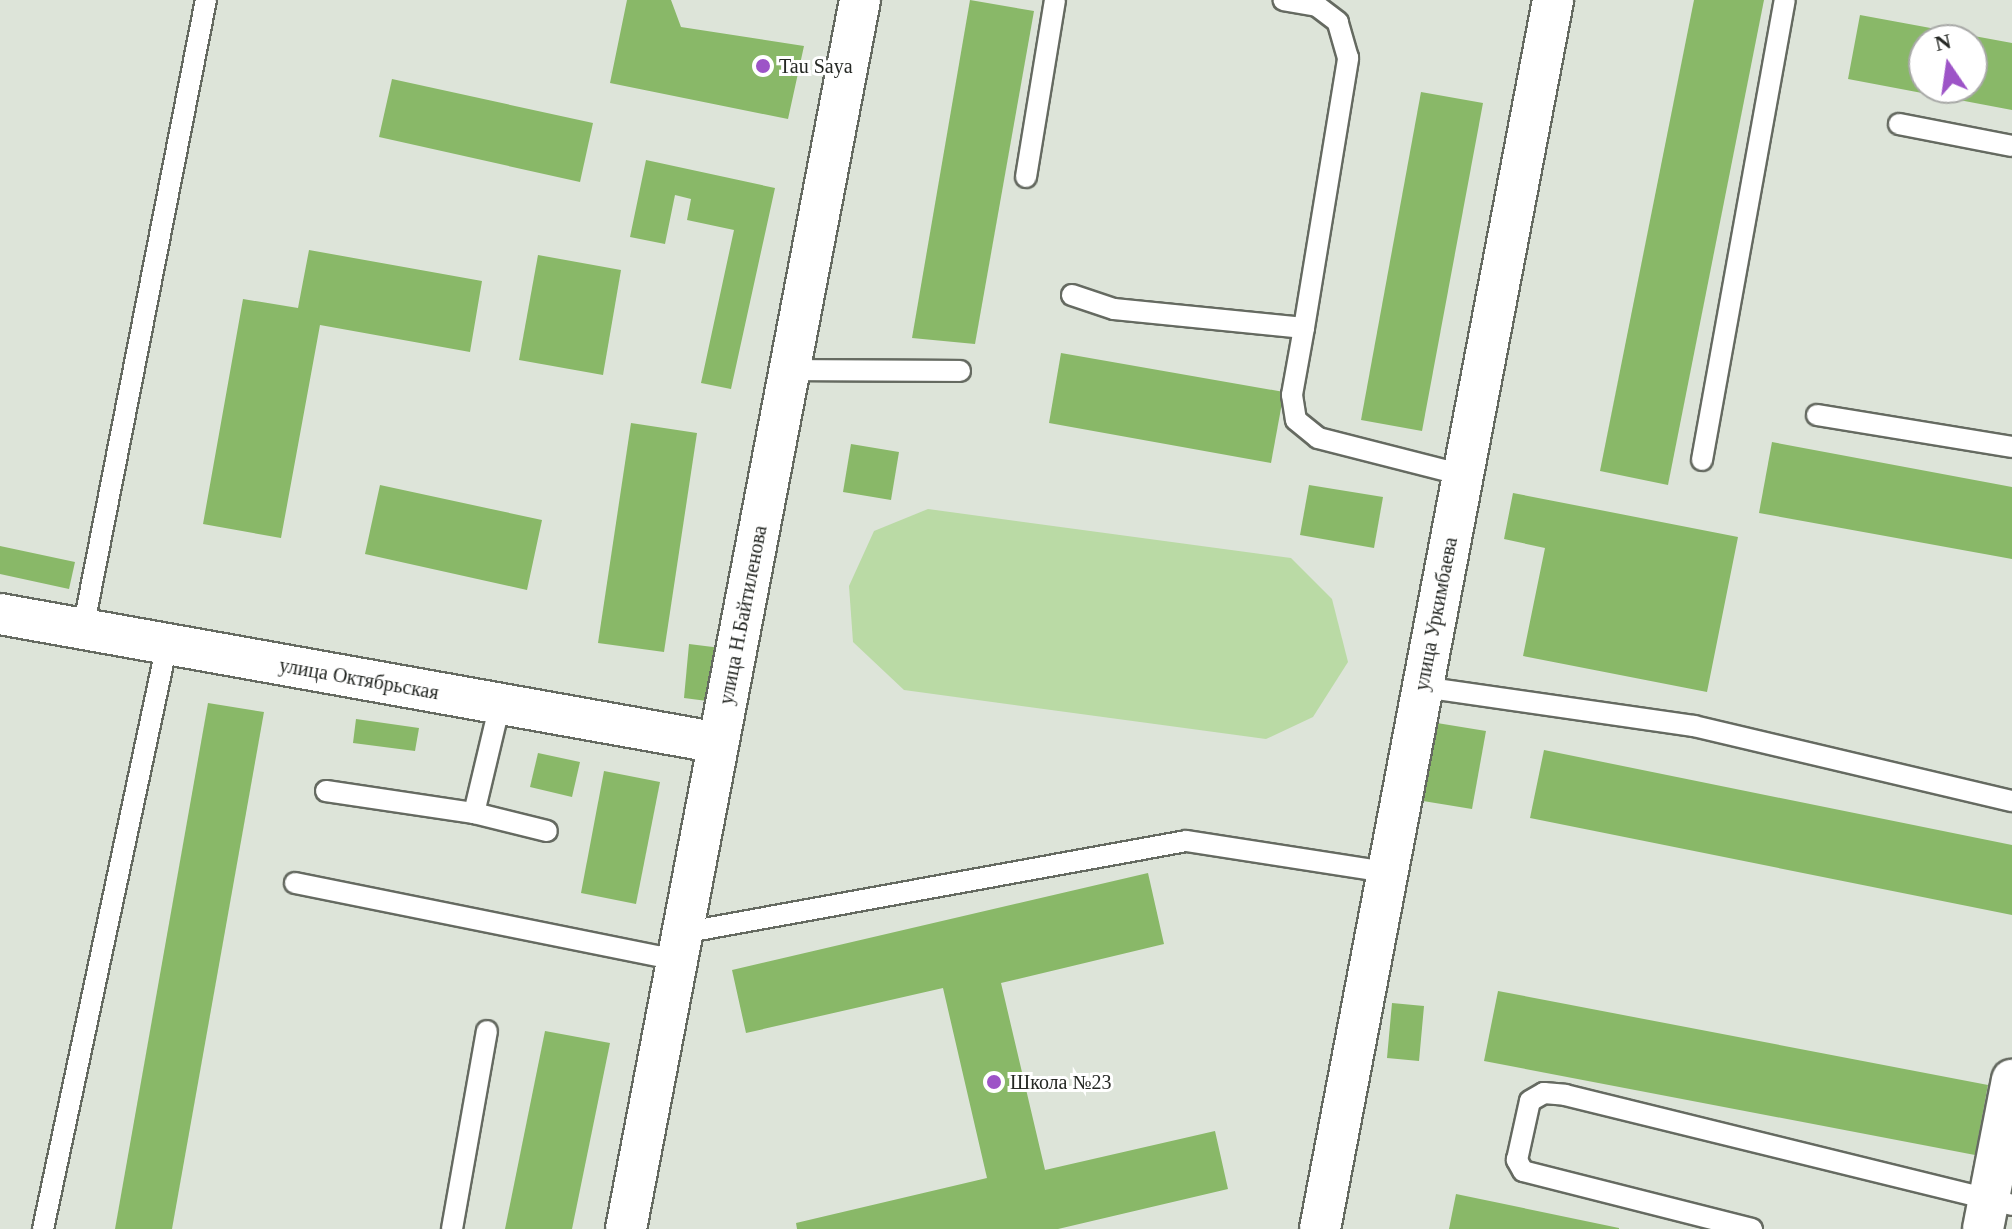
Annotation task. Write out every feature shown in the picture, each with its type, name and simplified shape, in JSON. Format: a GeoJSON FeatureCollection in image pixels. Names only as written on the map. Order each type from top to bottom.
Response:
{"type":"FeatureCollection","features":[{"type":"Feature","properties":{"kind":"street","name":"улица Н.Байтиленова"},"geometry":{"type":"LineString","coordinates":[[626,1229],[860,0]]}},
{"type":"Feature","properties":{"kind":"street","name":"улица Уркимбаева"},"geometry":{"type":"LineString","coordinates":[[1320,1229],[1553,0]]}},
{"type":"Feature","properties":{"kind":"street","name":"улица Октябрьская"},"geometry":{"type":"LineString","coordinates":[[0,614],[719,743]]}},
{"type":"Feature","properties":{"kind":"street"},"geometry":{"type":"LineString","coordinates":[[1995,1212],[2012,1080]]}},
{"type":"Feature","properties":{"kind":"lane"},"geometry":{"type":"LineString","coordinates":[[83,629],[206,0]]}},
{"type":"Feature","properties":{"kind":"lane"},"geometry":{"type":"LineString","coordinates":[[1026,177],[1055,0]]}},
{"type":"Feature","properties":{"kind":"lane"},"geometry":{"type":"LineString","coordinates":[[1284,0],[1317,6],[1338,22],[1348,58],[1292,395],[1296,420],[1318,438],[1463,475]]}},
{"type":"Feature","properties":{"kind":"lane"},"geometry":{"type":"LineString","coordinates":[[1702,460],[1785,0]]}},
{"type":"Feature","properties":{"kind":"lane"},"geometry":{"type":"LineString","coordinates":[[1899,124],[2012,146]]}},
{"type":"Feature","properties":{"kind":"lane"},"geometry":{"type":"LineString","coordinates":[[1072,295],[1114,309],[1304,328]]}},
{"type":"Feature","properties":{"kind":"lane"},"geometry":{"type":"LineString","coordinates":[[790,370],[960,371]]}},
{"type":"Feature","properties":{"kind":"lane"},"geometry":{"type":"LineString","coordinates":[[1817,415],[2012,447]]}},
{"type":"Feature","properties":{"kind":"lane"},"geometry":{"type":"LineString","coordinates":[[43,1229],[167,644]]}},
{"type":"Feature","properties":{"kind":"lane"},"geometry":{"type":"LineString","coordinates":[[1423,687],[1694,726],[2012,801]]}},
{"type":"Feature","properties":{"kind":"lane"},"geometry":{"type":"LineString","coordinates":[[474,813],[500,704]]}},
{"type":"Feature","properties":{"kind":"lane"},"geometry":{"type":"LineString","coordinates":[[326,791],[474,813],[547,831]]}},
{"type":"Feature","properties":{"kind":"lane"},"geometry":{"type":"LineString","coordinates":[[295,883],[680,946],[1186,841],[1387,872]]}},
{"type":"Feature","properties":{"kind":"lane"},"geometry":{"type":"LineString","coordinates":[[452,1229],[487,1031]]}},
{"type":"Feature","properties":{"kind":"lane"},"geometry":{"type":"LineString","coordinates":[[1752,1229],[1523,1171],[1517,1160],[1530,1101],[1544,1093],[1565,1095],[1995,1212]]}},
{"type":"Feature","properties":{"kind":"green space"},"geometry":{"type":"Polygon","coordinates":[[[928,509],[1291,558],[1332,599],[1348,662],[1313,717],[1266,739],[904,690],[853,642],[849,586],[874,531],[928,509]]]}},
{"type":"Feature","properties":{"kind":"building"},"geometry":{"type":"Polygon","coordinates":[[[627,0],[671,0],[681,27],[804,46],[788,119],[610,83],[627,0]]]}},
{"type":"Feature","properties":{"kind":"building"},"geometry":{"type":"Polygon","coordinates":[[[970,0],[1034,11],[975,344],[912,338],[970,0]]]}},
{"type":"Feature","properties":{"kind":"building"},"geometry":{"type":"Polygon","coordinates":[[[1694,0],[1764,0],[1668,485],[1600,471],[1694,0]]]}},
{"type":"Feature","properties":{"kind":"building"},"geometry":{"type":"Polygon","coordinates":[[[1860,15],[1909,24],[1908,90],[1848,79],[1860,15]]]}},
{"type":"Feature","properties":{"kind":"building"},"geometry":{"type":"Polygon","coordinates":[[[1988,39],[2012,43],[2012,110],[1980,104],[1988,104],[1988,39]]]}},
{"type":"Feature","properties":{"kind":"building"},"geometry":{"type":"Polygon","coordinates":[[[392,79],[593,123],[580,182],[379,137],[392,79]]]}},
{"type":"Feature","properties":{"kind":"building"},"geometry":{"type":"Polygon","coordinates":[[[1421,92],[1483,103],[1422,431],[1361,420],[1421,92]]]}},
{"type":"Feature","properties":{"kind":"building"},"geometry":{"type":"Polygon","coordinates":[[[646,160],[775,188],[731,389],[701,383],[734,230],[687,220],[691,199],[675,195],[665,244],[630,237],[646,160]]]}},
{"type":"Feature","properties":{"kind":"building"},"geometry":{"type":"Polygon","coordinates":[[[309,250],[482,281],[470,352],[320,325],[281,538],[203,524],[243,299],[298,308],[309,250]]]}},
{"type":"Feature","properties":{"kind":"building"},"geometry":{"type":"Polygon","coordinates":[[[538,255],[621,270],[603,375],[519,360],[538,255]]]}},
{"type":"Feature","properties":{"kind":"building"},"geometry":{"type":"Polygon","coordinates":[[[1061,353],[1284,392],[1271,463],[1049,423],[1061,353]]]}},
{"type":"Feature","properties":{"kind":"building"},"geometry":{"type":"Polygon","coordinates":[[[631,423],[697,433],[664,652],[598,643],[631,423]]]}},
{"type":"Feature","properties":{"kind":"building"},"geometry":{"type":"Polygon","coordinates":[[[1772,442],[2012,487],[2012,559],[1759,513],[1772,442]]]}},
{"type":"Feature","properties":{"kind":"building"},"geometry":{"type":"Polygon","coordinates":[[[851,444],[899,452],[891,500],[843,492],[851,444]]]}},
{"type":"Feature","properties":{"kind":"building"},"geometry":{"type":"Polygon","coordinates":[[[380,485],[542,520],[527,590],[365,554],[380,485]]]}},
{"type":"Feature","properties":{"kind":"building"},"geometry":{"type":"Polygon","coordinates":[[[1309,485],[1383,497],[1374,548],[1300,535],[1309,485]]]}},
{"type":"Feature","properties":{"kind":"building"},"geometry":{"type":"Polygon","coordinates":[[[1513,493],[1738,537],[1707,692],[1523,656],[1545,548],[1504,539],[1513,493]]]}},
{"type":"Feature","properties":{"kind":"building"},"geometry":{"type":"Polygon","coordinates":[[[0,546],[75,562],[69,589],[0,574],[0,546]]]}},
{"type":"Feature","properties":{"kind":"building"},"geometry":{"type":"Polygon","coordinates":[[[689,644],[721,648],[715,702],[684,698],[689,644]]]}},
{"type":"Feature","properties":{"kind":"building"},"geometry":{"type":"Polygon","coordinates":[[[208,703],[264,712],[172,1229],[115,1229],[208,703]]]}},
{"type":"Feature","properties":{"kind":"building"},"geometry":{"type":"Polygon","coordinates":[[[356,719],[419,728],[415,751],[353,743],[356,719]]]}},
{"type":"Feature","properties":{"kind":"building"},"geometry":{"type":"Polygon","coordinates":[[[1437,723],[1486,731],[1472,809],[1423,801],[1437,723]]]}},
{"type":"Feature","properties":{"kind":"building"},"geometry":{"type":"Polygon","coordinates":[[[1544,750],[2012,845],[2012,915],[1530,818],[1544,750]]]}},
{"type":"Feature","properties":{"kind":"building"},"geometry":{"type":"Polygon","coordinates":[[[538,753],[580,762],[572,797],[530,787],[538,753]]]}},
{"type":"Feature","properties":{"kind":"building"},"geometry":{"type":"Polygon","coordinates":[[[604,771],[660,782],[636,904],[581,893],[604,771]]]}},
{"type":"Feature","properties":{"kind":"building","name":"Школа №23"},"geometry":{"type":"Polygon","coordinates":[[[1148,873],[1164,944],[1001,983],[1045,1170],[1215,1131],[1228,1189],[1058,1229],[797,1229],[796,1223],[987,1178],[943,988],[746,1033],[732,970],[1148,873]]]}},
{"type":"Feature","properties":{"kind":"building"},"geometry":{"type":"Polygon","coordinates":[[[1498,991],[1988,1085],[1975,1155],[1484,1061],[1498,991]]]}},
{"type":"Feature","properties":{"kind":"building"},"geometry":{"type":"Polygon","coordinates":[[[1392,1003],[1424,1006],[1419,1061],[1387,1058],[1392,1003]]]}},
{"type":"Feature","properties":{"kind":"building"},"geometry":{"type":"Polygon","coordinates":[[[545,1031],[610,1043],[572,1229],[505,1229],[545,1031]]]}},
{"type":"Feature","properties":{"kind":"building"},"geometry":{"type":"Polygon","coordinates":[[[1456,1194],[1619,1228],[1619,1229],[1449,1229],[1456,1194]]]}},
{"type":"Feature","properties":{"kind":"place","name":"Tau Saya"},"geometry":{"type":"Point","coordinates":[763,66]}},
{"type":"Feature","properties":{"kind":"place","name":"Школа №23"},"geometry":{"type":"Point","coordinates":[994,1082]}}]}
